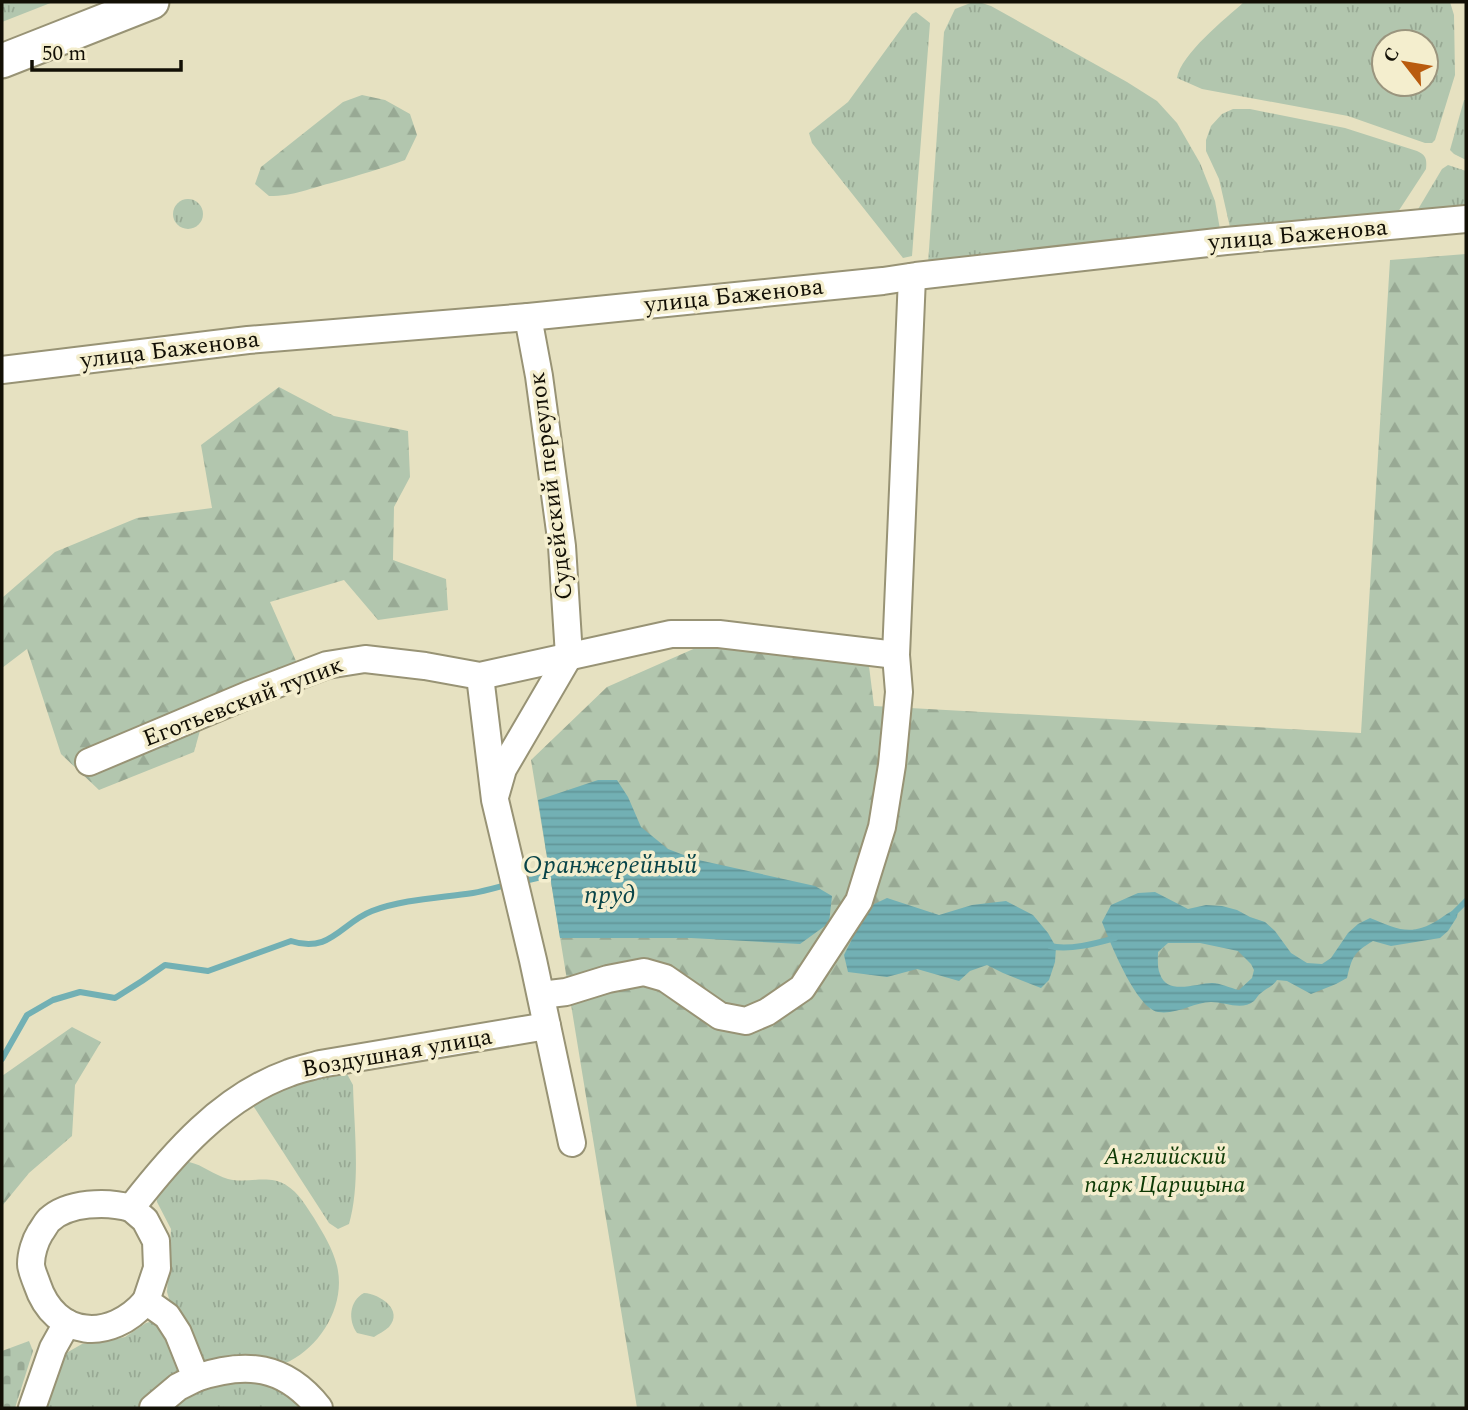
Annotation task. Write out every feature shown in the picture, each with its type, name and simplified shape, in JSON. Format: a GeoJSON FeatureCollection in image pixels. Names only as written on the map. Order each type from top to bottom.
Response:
{"type":"FeatureCollection","features":[{"type":"Feature","properties":{"kind":"main road"},"geometry":{"type":"LineString","coordinates":[[2,61],[152,2]]}},
{"type":"Feature","properties":{"kind":"street","name":"улица Баженова"},"geometry":{"type":"LineString","coordinates":[[2,370],[248,340],[502,317],[528,317],[883,281],[1226,241],[1466,219]]}},
{"type":"Feature","properties":{"kind":"street"},"geometry":{"type":"LineString","coordinates":[[541,995],[566,992],[608,979],[644,972],[665,978],[720,1016],[746,1021],[767,1013],[802,988],[859,901],[879,837],[892,765],[899,692],[896,655],[912,276]]}},
{"type":"Feature","properties":{"kind":"street","name":"Судейский переулок"},"geometry":{"type":"LineString","coordinates":[[528,317],[540,376],[562,546],[569,656]]}},
{"type":"Feature","properties":{"kind":"street","name":"Еготьевский тупик"},"geometry":{"type":"LineString","coordinates":[[89,762],[327,665],[365,659],[480,676],[671,634],[719,634],[896,655]]}},
{"type":"Feature","properties":{"kind":"street"},"geometry":{"type":"LineString","coordinates":[[495,799],[503,769],[569,656]]}},
{"type":"Feature","properties":{"kind":"street"},"geometry":{"type":"LineString","coordinates":[[480,676],[495,799],[572,1143]]}},
{"type":"Feature","properties":{"kind":"street","name":"Воздушная улица"},"geometry":{"type":"LineString","coordinates":[[131,1208],[160,1170],[204,1126],[244,1096],[289,1072],[320,1064],[547,1026]]}},
{"type":"Feature","properties":{"kind":"street"},"geometry":{"type":"LineString","coordinates":[[88,1204],[131,1208],[145,1220],[156,1241],[157,1268],[146,1301],[124,1322],[107,1328],[88,1329],[67,1323],[51,1310],[40,1292],[31,1264],[36,1241],[49,1220],[68,1209],[88,1204]]}},
{"type":"Feature","properties":{"kind":"street"},"geometry":{"type":"LineString","coordinates":[[146,1301],[167,1316],[178,1333],[196,1378]]}},
{"type":"Feature","properties":{"kind":"street"},"geometry":{"type":"LineString","coordinates":[[32,1408],[53,1348],[67,1323]]}},
{"type":"Feature","properties":{"kind":"street"},"geometry":{"type":"LineString","coordinates":[[153,1408],[178,1387],[196,1378],[247,1368],[283,1376],[308,1394],[319,1408]]}},
{"type":"Feature","properties":{"kind":"green space"},"geometry":{"type":"Polygon","coordinates":[[[2,2],[53,2],[2,22],[2,2]]]}},
{"type":"Feature","properties":{"kind":"green space"},"geometry":{"type":"Polygon","coordinates":[[[973,2],[991,6],[1157,101],[1177,123],[1200,163],[1215,201],[1221,235],[928,264],[944,32],[955,9],[973,2]]]}},
{"type":"Feature","properties":{"kind":"green space"},"geometry":{"type":"Polygon","coordinates":[[[1244,2],[1450,2],[1454,15],[1455,75],[1435,140],[1425,143],[1348,116],[1202,89],[1177,78],[1186,58],[1244,2]]]}},
{"type":"Feature","properties":{"kind":"green space"},"geometry":{"type":"Polygon","coordinates":[[[916,12],[930,23],[912,256],[903,258],[812,143],[809,133],[848,102],[916,12]]]}},
{"type":"Feature","properties":{"kind":"green space"},"geometry":{"type":"Polygon","coordinates":[[[362,95],[385,100],[410,114],[417,135],[405,160],[287,195],[269,196],[255,184],[261,167],[343,102],[362,95]]]}},
{"type":"Feature","properties":{"kind":"green space"},"geometry":{"type":"Polygon","coordinates":[[[1466,100],[1466,160],[1450,150],[1466,100]]]}},
{"type":"Feature","properties":{"kind":"green space"},"geometry":{"type":"Polygon","coordinates":[[[1233,109],[1250,109],[1345,128],[1422,154],[1426,169],[1394,218],[1232,236],[1219,179],[1206,151],[1206,140],[1211,126],[1222,114],[1233,109]]]}},
{"type":"Feature","properties":{"kind":"green space"},"geometry":{"type":"Polygon","coordinates":[[[1448,165],[1466,171],[1466,210],[1414,216],[1442,169],[1448,165]]]}},
{"type":"Feature","properties":{"kind":"green space"},"geometry":{"type":"Polygon","coordinates":[[[188,199],[194,200],[202,208],[202,220],[194,228],[188,229],[182,228],[174,220],[173,214],[174,208],[182,200],[188,199]]]}},
{"type":"Feature","properties":{"kind":"green space","name":"Английский парк Царицына"},"geometry":{"type":"Polygon","coordinates":[[[1466,254],[1466,1408],[637,1408],[531,760],[607,687],[707,643],[869,666],[874,706],[1361,733],[1390,260],[1466,254]]]}},
{"type":"Feature","properties":{"kind":"green space"},"geometry":{"type":"Polygon","coordinates":[[[279,387],[334,416],[408,431],[410,477],[394,507],[393,560],[446,579],[448,610],[378,620],[344,580],[270,602],[307,686],[201,727],[194,752],[99,790],[61,754],[27,649],[2,668],[2,598],[55,552],[137,518],[212,508],[201,445],[279,387]]]}},
{"type":"Feature","properties":{"kind":"green space"},"geometry":{"type":"Polygon","coordinates":[[[72,1027],[101,1042],[75,1085],[72,1136],[29,1173],[2,1206],[2,1076],[72,1027]]]}},
{"type":"Feature","properties":{"kind":"green space"},"geometry":{"type":"Polygon","coordinates":[[[336,1071],[347,1074],[353,1085],[356,1155],[353,1208],[349,1224],[338,1229],[329,1223],[252,1104],[263,1095],[336,1071]]]}},
{"type":"Feature","properties":{"kind":"green space"},"geometry":{"type":"Polygon","coordinates":[[[189,1162],[228,1179],[272,1180],[286,1185],[302,1200],[327,1241],[337,1266],[339,1280],[335,1308],[313,1344],[290,1361],[262,1364],[204,1363],[171,1305],[167,1292],[171,1229],[157,1202],[155,1187],[180,1163],[189,1162]]]}},
{"type":"Feature","properties":{"kind":"green space"},"geometry":{"type":"Polygon","coordinates":[[[364,1293],[383,1300],[394,1315],[389,1327],[374,1337],[357,1333],[352,1322],[351,1311],[355,1301],[364,1293]]]}},
{"type":"Feature","properties":{"kind":"green space"},"geometry":{"type":"Polygon","coordinates":[[[153,1321],[161,1323],[181,1367],[178,1376],[140,1408],[36,1408],[61,1356],[82,1344],[125,1337],[153,1321]]]}},
{"type":"Feature","properties":{"kind":"green space"},"geometry":{"type":"Polygon","coordinates":[[[29,1341],[33,1351],[15,1408],[2,1408],[2,1351],[29,1341]]]}},
{"type":"Feature","properties":{"kind":"green space"},"geometry":{"type":"Polygon","coordinates":[[[227,1378],[280,1385],[306,1408],[170,1408],[184,1392],[227,1378]]]}},
{"type":"Feature","properties":{"kind":"water","name":"Оранжерейный пруд"},"geometry":{"type":"Polygon","coordinates":[[[598,780],[617,780],[641,827],[668,849],[694,859],[815,886],[832,896],[829,923],[800,944],[691,938],[560,938],[538,800],[598,780]]]}},
{"type":"Feature","properties":{"kind":"water"},"geometry":{"type":"Polygon","coordinates":[[[1155,892],[1188,909],[1206,905],[1237,910],[1265,922],[1291,953],[1307,963],[1322,964],[1331,958],[1348,933],[1370,918],[1396,928],[1412,930],[1458,910],[1457,917],[1448,931],[1440,938],[1391,946],[1373,941],[1355,956],[1347,978],[1311,994],[1287,981],[1277,980],[1249,1004],[1239,1006],[1216,1002],[1158,1012],[1141,999],[1133,987],[1102,922],[1111,905],[1138,893],[1155,892]],[[1168,943],[1158,952],[1158,969],[1164,981],[1176,987],[1212,983],[1239,990],[1252,978],[1254,970],[1251,964],[1238,951],[1200,943],[1168,943]]]}},
{"type":"Feature","properties":{"kind":"water"},"geometry":{"type":"Polygon","coordinates":[[[887,898],[939,915],[972,905],[1006,901],[1033,915],[1056,947],[1055,962],[1049,980],[1041,988],[987,965],[970,971],[959,981],[917,969],[887,977],[848,972],[844,955],[868,907],[887,898]]]}},
{"type":"Feature","properties":{"kind":"waterway"},"geometry":{"type":"LineString","coordinates":[[520,882],[558,875]]}},
{"type":"Feature","properties":{"kind":"waterway"},"geometry":{"type":"LineString","coordinates":[[2,1059],[27,1015],[53,1000],[80,992],[115,998],[165,965],[208,971],[291,941],[304,944],[326,940],[361,916],[384,907],[473,893],[510,884]]}},
{"type":"Feature","properties":{"kind":"waterway"},"geometry":{"type":"LineString","coordinates":[[1453,914],[1466,901]]}},
{"type":"Feature","properties":{"kind":"waterway"},"geometry":{"type":"LineString","coordinates":[[1050,946],[1074,947],[1115,938]]}}]}
